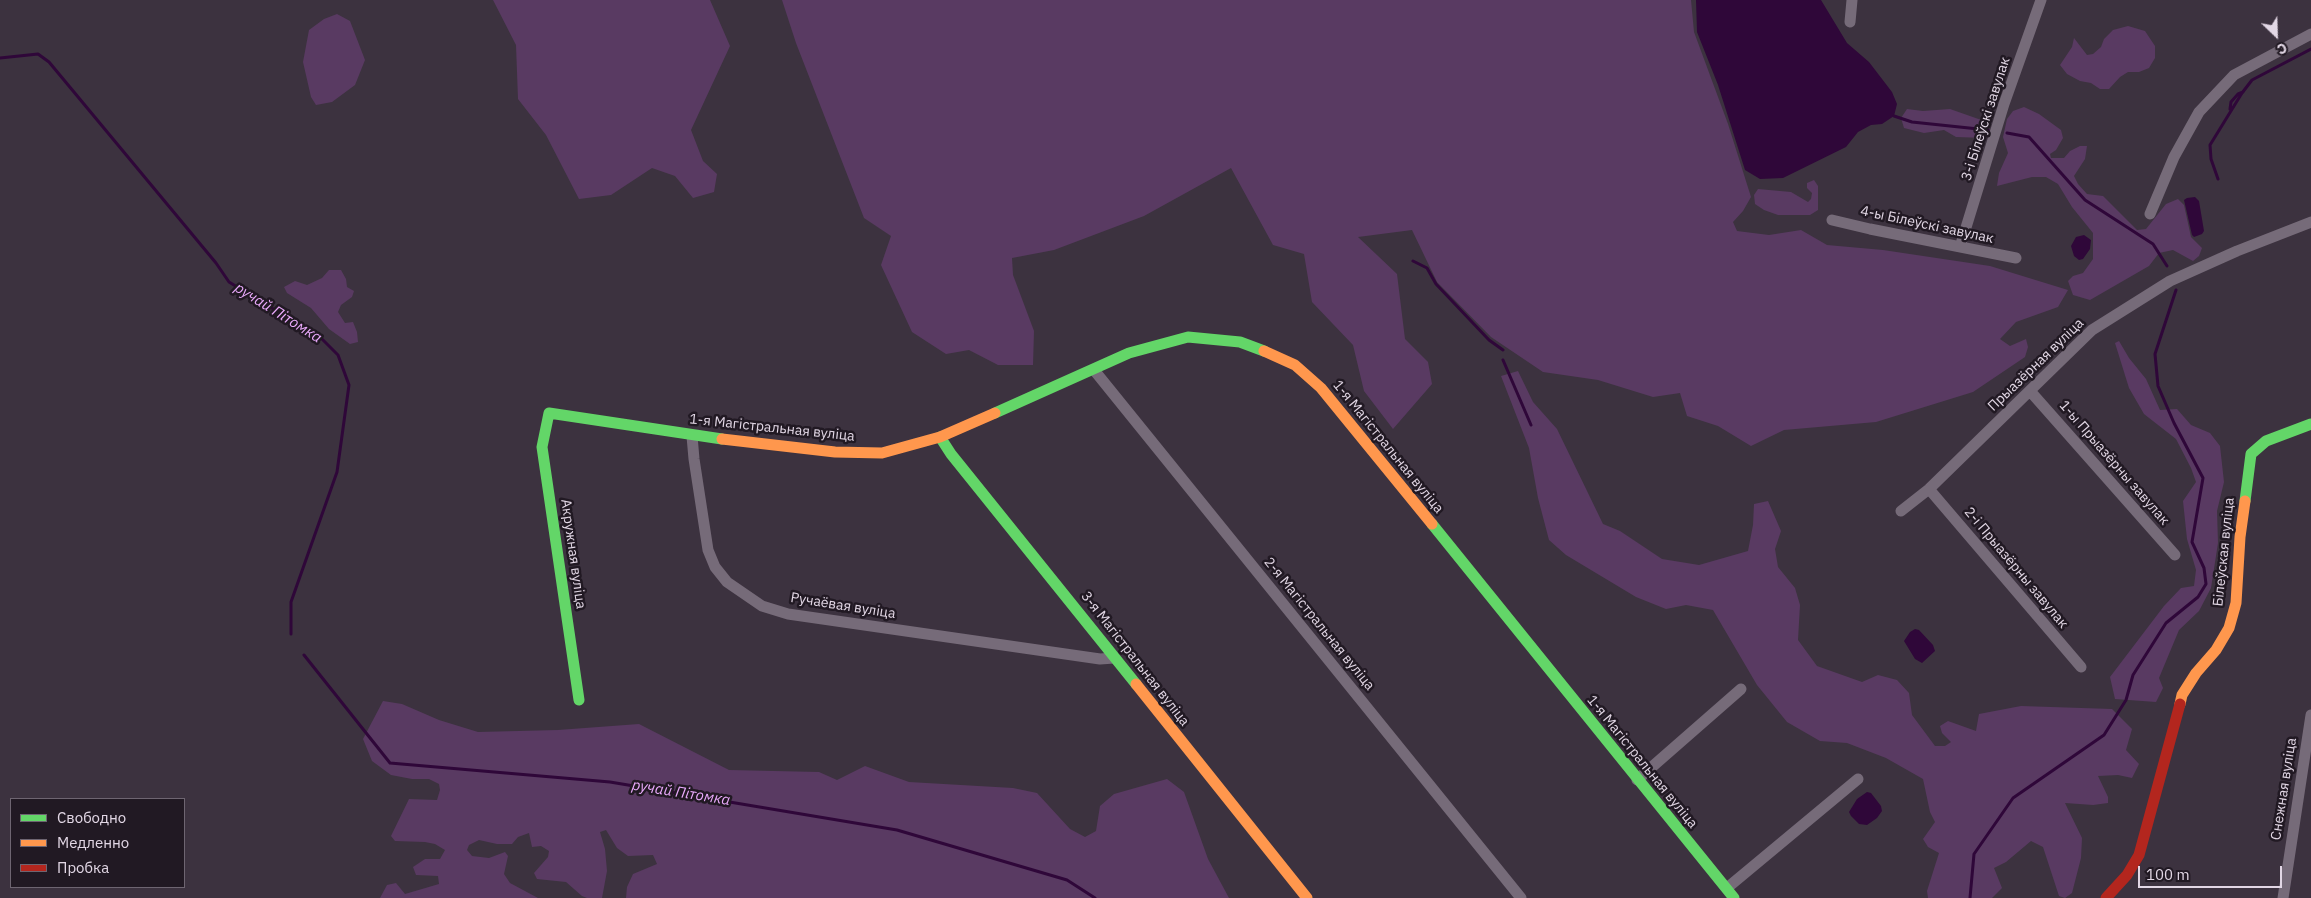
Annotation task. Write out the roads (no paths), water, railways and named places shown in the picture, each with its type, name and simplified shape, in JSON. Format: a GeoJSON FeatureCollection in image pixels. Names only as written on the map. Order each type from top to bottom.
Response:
{"type":"FeatureCollection","features":[{"type":"Feature","properties":{"kind":"street"},"geometry":{"type":"LineString","coordinates":[[1850,22],[1852,0]]}},
{"type":"Feature","properties":{"kind":"street","name":"3-і Білеўскі завулак"},"geometry":{"type":"LineString","coordinates":[[1960,247],[2004,104],[2041,0]]}},
{"type":"Feature","properties":{"kind":"street"},"geometry":{"type":"LineString","coordinates":[[2150,214],[2174,157],[2199,112],[2234,75],[2311,34]]}},
{"type":"Feature","properties":{"kind":"street","name":"4-ы Білеўскі завулак"},"geometry":{"type":"LineString","coordinates":[[1832,220],[2016,258]]}},
{"type":"Feature","properties":{"kind":"street","name":"Прыазёрная вуліца"},"geometry":{"type":"LineString","coordinates":[[1900,511],[1929,489],[2092,330],[2170,281],[2311,222]]}},
{"type":"Feature","properties":{"kind":"street","name":"1-я Магістральная вуліца"},"geometry":{"type":"LineString","coordinates":[[549,413],[692,436],[835,452],[882,453],[914,446],[940,437],[1136,351],[1188,337],[1240,342],[1270,353],[1295,365],[1321,388],[1349,420],[1637,780],[1734,898]]}},
{"type":"Feature","properties":{"kind":"street","name":"2-я Магістральная вуліца"},"geometry":{"type":"LineString","coordinates":[[1094,370],[1521,898]]}},
{"type":"Feature","properties":{"kind":"street","name":"1-ы Прыазёрны завулак"},"geometry":{"type":"LineString","coordinates":[[2030,391],[2174,555]]}},
{"type":"Feature","properties":{"kind":"street","name":"Акружная вуліца"},"geometry":{"type":"LineString","coordinates":[[549,413],[542,447],[579,700]]}},
{"type":"Feature","properties":{"kind":"street","name":"Білеўская вуліца"},"geometry":{"type":"LineString","coordinates":[[2106,898],[2127,875],[2139,855],[2182,694],[2196,673],[2216,650],[2229,628],[2236,603],[2240,537],[2251,454],[2266,440],[2311,424]]}},
{"type":"Feature","properties":{"kind":"street","name":"Ручаёвая вуліца"},"geometry":{"type":"LineString","coordinates":[[692,436],[708,550],[715,567],[727,582],[762,606],[788,614],[1100,659],[1114,658]]}},
{"type":"Feature","properties":{"kind":"street","name":"3-я Магістральная вуліца"},"geometry":{"type":"LineString","coordinates":[[940,437],[1114,658],[1308,898]]}},
{"type":"Feature","properties":{"kind":"street","name":"2-і Прыазёрны завулак"},"geometry":{"type":"LineString","coordinates":[[1929,489],[2081,667]]}},
{"type":"Feature","properties":{"kind":"street"},"geometry":{"type":"LineString","coordinates":[[1637,780],[1742,689]]}},
{"type":"Feature","properties":{"kind":"street","name":"Снежная вуліца"},"geometry":{"type":"LineString","coordinates":[[2283,898],[2311,715]]}},
{"type":"Feature","properties":{"kind":"street"},"geometry":{"type":"LineString","coordinates":[[1727,888],[1858,779]]}},
{"type":"Feature","properties":{"kind":"waterway"},"geometry":{"type":"LineString","coordinates":[[2218,179],[2211,159],[2210,145],[2242,93],[2252,80],[2311,49]]}},
{"type":"Feature","properties":{"kind":"waterway","name":"ручай Пітомка"},"geometry":{"type":"LineString","coordinates":[[0,58],[38,54],[49,62],[216,263],[229,282],[321,338],[338,355],[349,385],[337,472],[291,602],[291,634]]}},
{"type":"Feature","properties":{"kind":"waterway"},"geometry":{"type":"LineString","coordinates":[[2230,109],[2231,102],[2238,94],[2243,92]]}},
{"type":"Feature","properties":{"kind":"waterway"},"geometry":{"type":"LineString","coordinates":[[1894,116],[1912,122],[1988,130]]}},
{"type":"Feature","properties":{"kind":"waterway"},"geometry":{"type":"LineString","coordinates":[[2007,133],[2029,137],[2085,200],[2153,244],[2167,266]]}},
{"type":"Feature","properties":{"kind":"waterway"},"geometry":{"type":"LineString","coordinates":[[1413,261],[1427,268],[1436,284],[1489,340],[1503,350]]}},
{"type":"Feature","properties":{"kind":"waterway"},"geometry":{"type":"LineString","coordinates":[[1970,898],[1974,854],[2013,798],[2104,735],[2126,700],[2133,675],[2166,623],[2198,597],[2206,584],[2204,568],[2192,542],[2203,478],[2174,423],[2158,386],[2155,354],[2176,290]]}},
{"type":"Feature","properties":{"kind":"waterway"},"geometry":{"type":"LineString","coordinates":[[1503,360],[1531,425]]}},
{"type":"Feature","properties":{"kind":"waterway","name":"ручай Пітомка"},"geometry":{"type":"LineString","coordinates":[[304,655],[390,763],[610,782],[897,830],[1067,880],[1095,898]]}}]}
